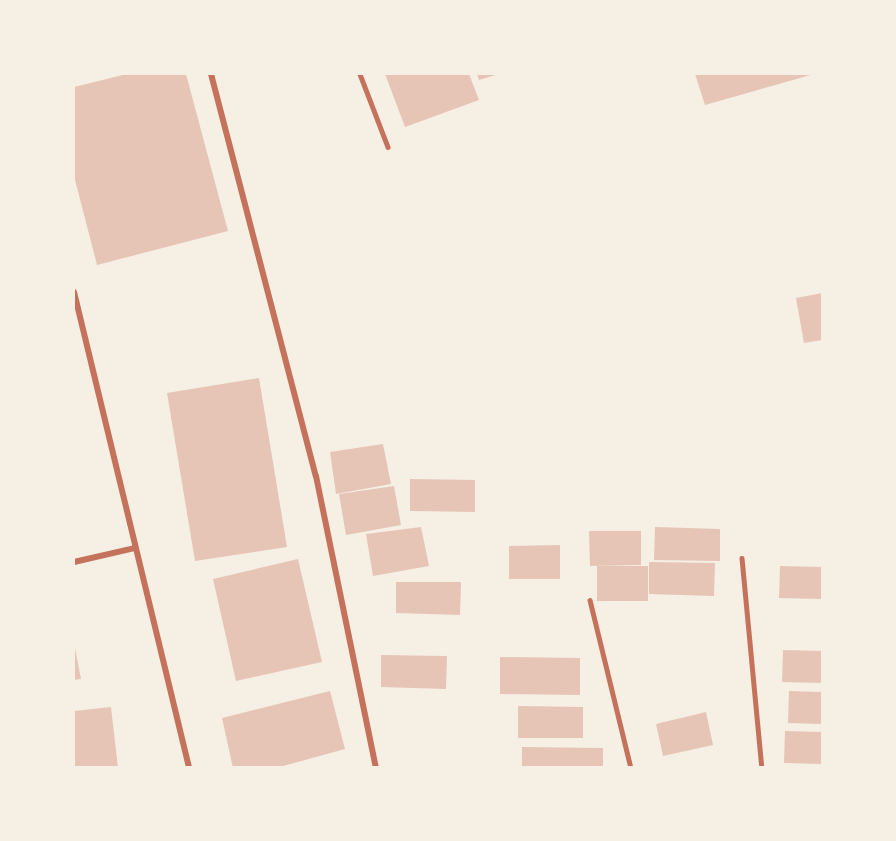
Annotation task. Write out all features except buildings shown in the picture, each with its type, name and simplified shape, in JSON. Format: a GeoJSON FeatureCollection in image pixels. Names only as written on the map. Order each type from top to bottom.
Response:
{"type":"FeatureCollection","features":[{"type":"Feature","properties":{"kind":"street"},"geometry":{"type":"LineString","coordinates":[[211,74],[316,476],[376,768]]}},
{"type":"Feature","properties":{"kind":"street"},"geometry":{"type":"LineString","coordinates":[[74,292],[189,768]]}},
{"type":"Feature","properties":{"kind":"street"},"geometry":{"type":"LineString","coordinates":[[74,562],[135,548]]}},
{"type":"Feature","properties":{"kind":"lane"},"geometry":{"type":"LineString","coordinates":[[360,74],[388,147]]}},
{"type":"Feature","properties":{"kind":"lane"},"geometry":{"type":"LineString","coordinates":[[742,558],[762,768]]}},
{"type":"Feature","properties":{"kind":"lane"},"geometry":{"type":"LineString","coordinates":[[590,600],[631,768]]}}]}
